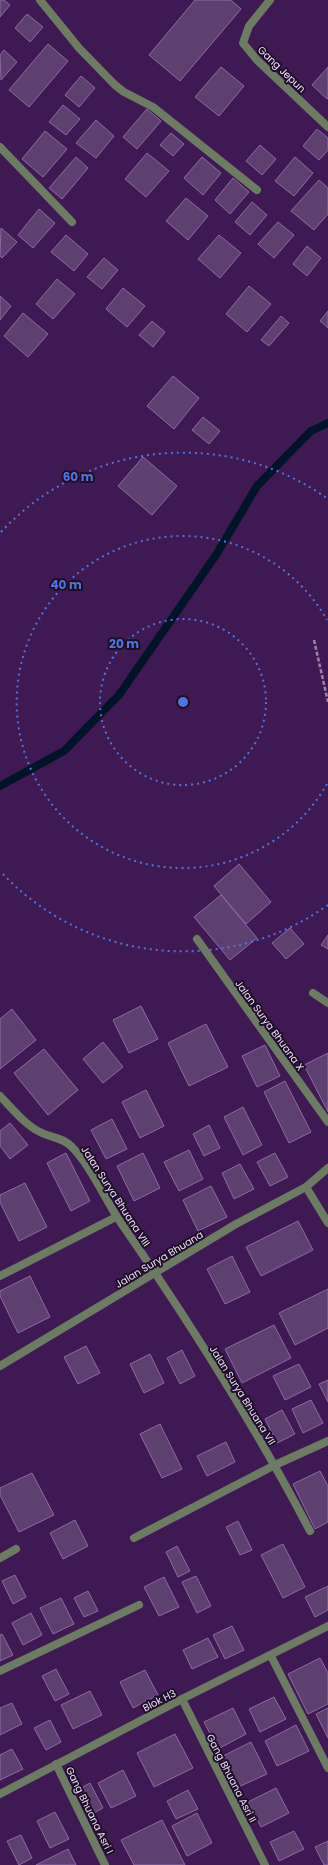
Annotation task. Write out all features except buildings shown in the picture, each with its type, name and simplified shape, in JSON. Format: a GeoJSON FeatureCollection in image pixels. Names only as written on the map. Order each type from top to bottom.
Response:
{"type":"FeatureCollection","features":[{"type":"Feature","properties":{"kind":"street"},"geometry":{"type":"LineString","coordinates":[[40,0],[79,48],[115,85],[159,111],[257,190]]}},
{"type":"Feature","properties":{"kind":"street","name":"Gang Jepun"},"geometry":{"type":"LineString","coordinates":[[270,0],[249,26],[243,43],[254,56],[328,127]]}},
{"type":"Feature","properties":{"kind":"street"},"geometry":{"type":"LineString","coordinates":[[0,147],[72,222]]}},
{"type":"Feature","properties":{"kind":"street","name":"Jalan Surya Bhuana X"},"geometry":{"type":"LineString","coordinates":[[197,939],[328,1122]]}},
{"type":"Feature","properties":{"kind":"street"},"geometry":{"type":"LineString","coordinates":[[313,993],[328,1003]]}},
{"type":"Feature","properties":{"kind":"street","name":"Jalan Surya Bhuana VIII"},"geometry":{"type":"LineString","coordinates":[[0,1096],[24,1120],[40,1132],[64,1140],[71,1145],[82,1158],[116,1217],[155,1273]]}},
{"type":"Feature","properties":{"kind":"street","name":"Jalan Surya Bhuana"},"geometry":{"type":"LineString","coordinates":[[0,1366],[236,1224],[306,1187],[328,1168]]}},
{"type":"Feature","properties":{"kind":"street"},"geometry":{"type":"LineString","coordinates":[[306,1187],[328,1223]]}},
{"type":"Feature","properties":{"kind":"street"},"geometry":{"type":"LineString","coordinates":[[0,1276],[116,1217]]}},
{"type":"Feature","properties":{"kind":"street","name":"Jalan Surya Bhuana VII"},"geometry":{"type":"LineString","coordinates":[[155,1273],[275,1465],[310,1531]]}},
{"type":"Feature","properties":{"kind":"street"},"geometry":{"type":"LineString","coordinates":[[134,1538],[275,1465],[328,1441]]}},
{"type":"Feature","properties":{"kind":"street"},"geometry":{"type":"LineString","coordinates":[[0,1558],[16,1549]]}},
{"type":"Feature","properties":{"kind":"street"},"geometry":{"type":"LineString","coordinates":[[0,1671],[139,1605]]}},
{"type":"Feature","properties":{"kind":"street","name":"Blok H3"},"geometry":{"type":"LineString","coordinates":[[0,1794],[182,1699],[271,1656],[328,1626]]}},
{"type":"Feature","properties":{"kind":"street"},"geometry":{"type":"LineString","coordinates":[[271,1656],[328,1768]]}},
{"type":"Feature","properties":{"kind":"street","name":"Gang Bhuana Asri II"},"geometry":{"type":"LineString","coordinates":[[182,1699],[265,1865]]}},
{"type":"Feature","properties":{"kind":"street","name":"Gang Bhuana Asri I"},"geometry":{"type":"LineString","coordinates":[[56,1764],[105,1865]]}},
{"type":"Feature","properties":{"kind":"path"},"geometry":{"type":"LineString","coordinates":[[314,640],[328,702]]}},
{"type":"Feature","properties":{"kind":"waterway"},"geometry":{"type":"LineString","coordinates":[[0,786],[64,751],[119,695],[216,555],[257,486],[311,431],[328,423]]}}]}
